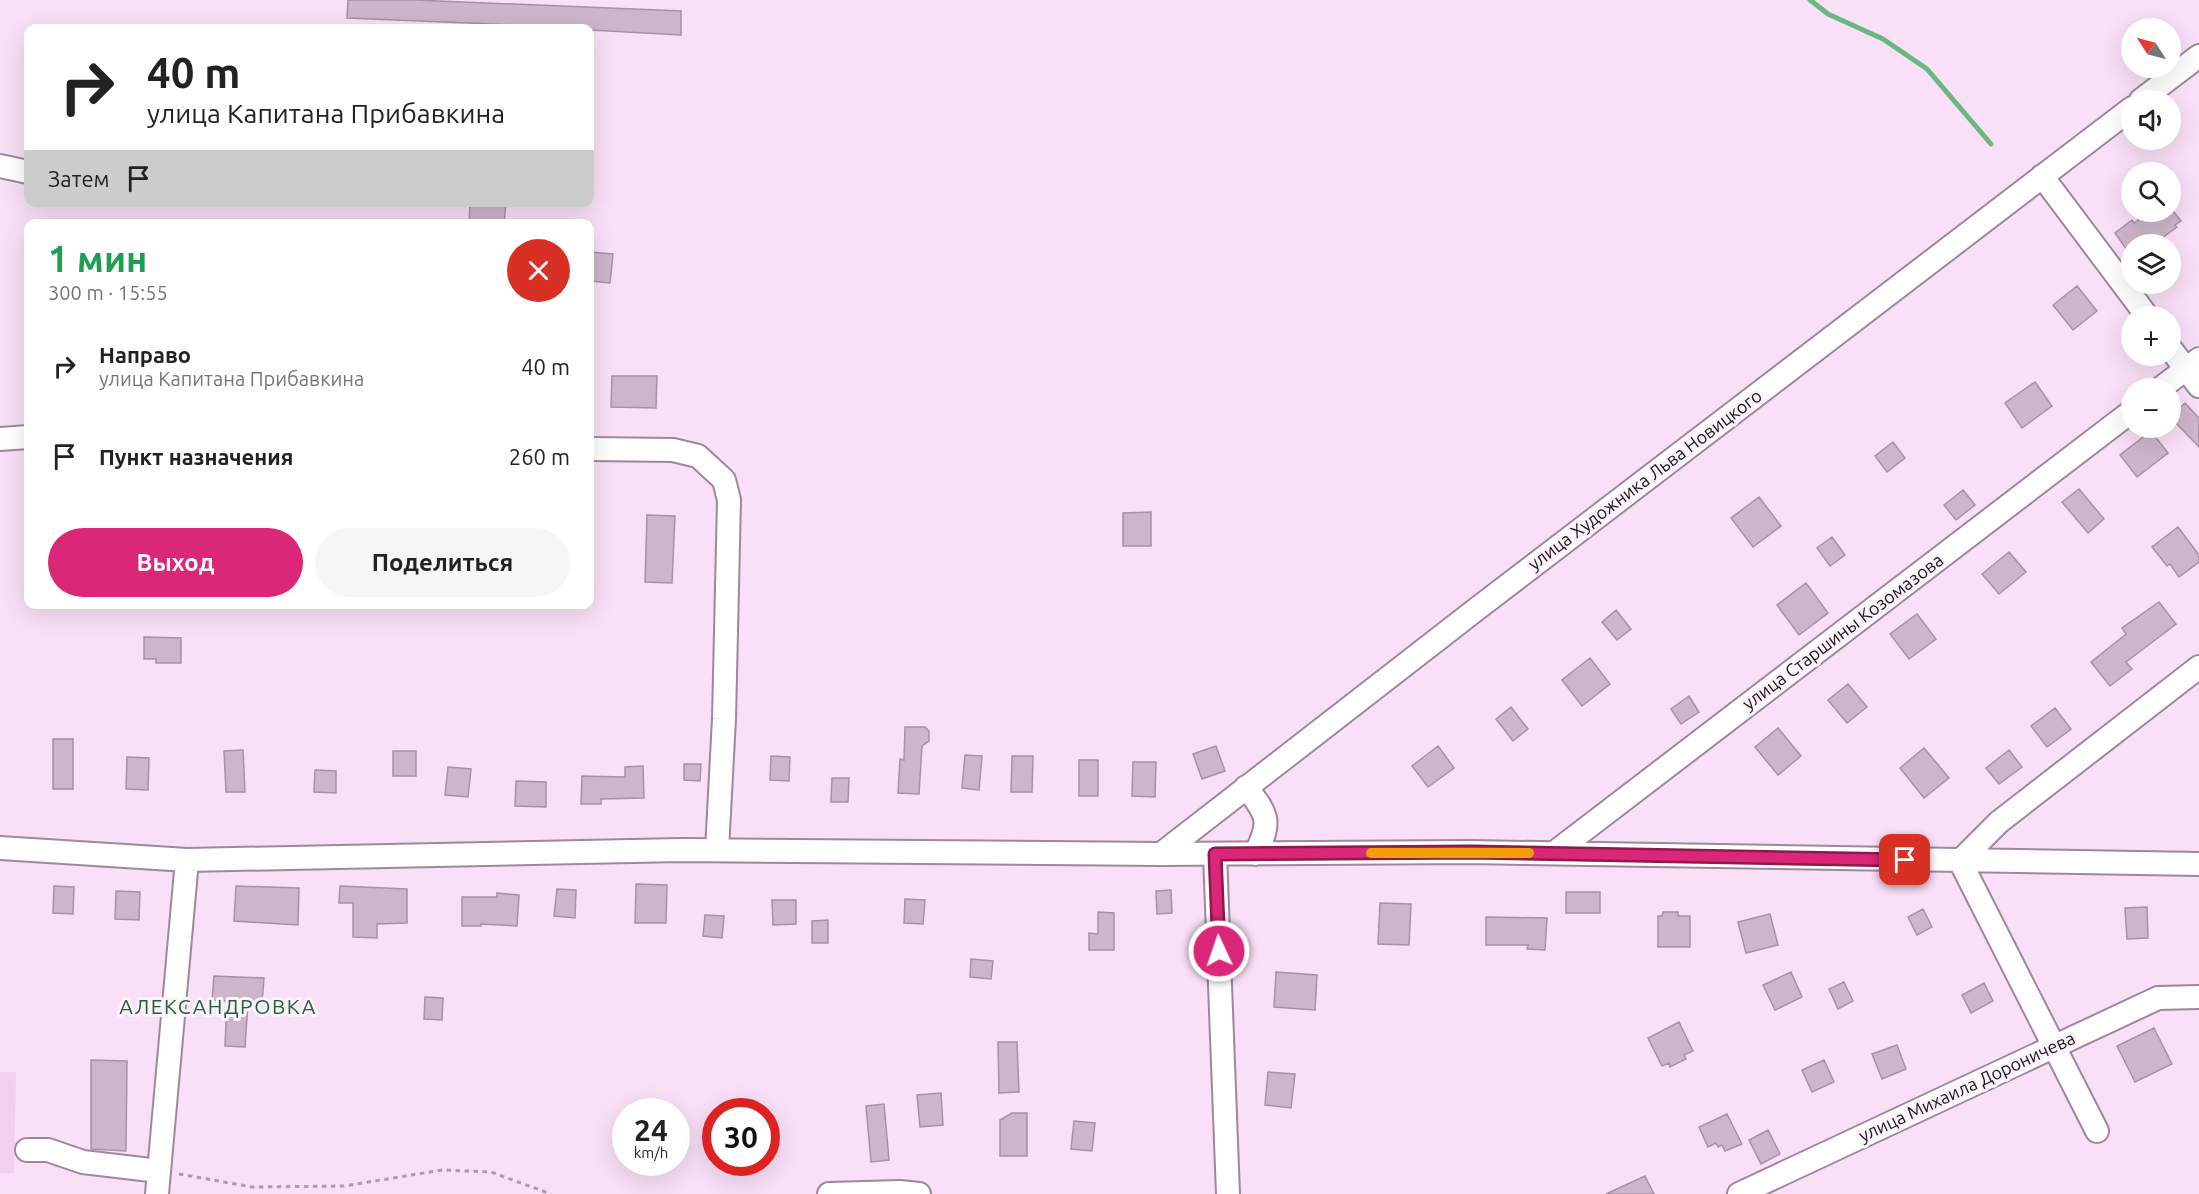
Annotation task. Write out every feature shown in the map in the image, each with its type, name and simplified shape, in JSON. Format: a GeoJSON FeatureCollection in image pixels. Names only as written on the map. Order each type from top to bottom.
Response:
{"type":"FeatureCollection","features":[{"type":"Feature","properties":{"kind":"street"},"geometry":{"type":"LineString","coordinates":[[2154,90],[2199,56]]}},
{"type":"Feature","properties":{"kind":"street","name":"улица Художника Льва Новицкого"},"geometry":{"type":"LineString","coordinates":[[1161,854],[2121,116]]}},
{"type":"Feature","properties":{"kind":"street"},"geometry":{"type":"LineString","coordinates":[[0,166],[24,171]]}},
{"type":"Feature","properties":{"kind":"street"},"geometry":{"type":"LineString","coordinates":[[2042,176],[2140,306]]}},
{"type":"Feature","properties":{"kind":"street"},"geometry":{"type":"LineString","coordinates":[[2181,359],[2195,372],[2181,379]]}},
{"type":"Feature","properties":{"kind":"street","name":"улица Старшины Козомазова"},"geometry":{"type":"LineString","coordinates":[[1554,853],[2121,419]]}},
{"type":"Feature","properties":{"kind":"street"},"geometry":{"type":"LineString","coordinates":[[0,438],[24,437]]}},
{"type":"Feature","properties":{"kind":"street"},"geometry":{"type":"LineString","coordinates":[[594,449],[673,450],[698,456],[724,480],[729,500],[724,719],[717,850]]}},
{"type":"Feature","properties":{"kind":"street"},"geometry":{"type":"LineString","coordinates":[[1960,861],[1999,822],[2199,667]]}},
{"type":"Feature","properties":{"kind":"street"},"geometry":{"type":"LineString","coordinates":[[1246,787],[1266,817],[1266,835],[1255,854]]}},
{"type":"Feature","properties":{"kind":"street"},"geometry":{"type":"LineString","coordinates":[[0,848],[188,860],[717,850],[1161,854],[1460,852],[2199,864]]}},
{"type":"Feature","properties":{"kind":"street"},"geometry":{"type":"LineString","coordinates":[[1215,854],[1228,1194]]}},
{"type":"Feature","properties":{"kind":"street"},"geometry":{"type":"LineString","coordinates":[[157,1194],[188,860]]}},
{"type":"Feature","properties":{"kind":"street"},"geometry":{"type":"LineString","coordinates":[[1960,861],[2097,1131]]}},
{"type":"Feature","properties":{"kind":"street","name":"улица Михаила Дороничева"},"geometry":{"type":"LineString","coordinates":[[1739,1194],[2158,998],[2199,997]]}},
{"type":"Feature","properties":{"kind":"street"},"geometry":{"type":"LineString","coordinates":[[27,1150],[48,1150],[83,1162],[159,1171]]}},
{"type":"Feature","properties":{"kind":"street"},"geometry":{"type":"LineString","coordinates":[[829,1194],[872,1192],[920,1194]]}},
{"type":"Feature","properties":{"kind":"path"},"geometry":{"type":"LineString","coordinates":[[159,1171],[252,1187],[344,1186],[442,1170],[491,1172],[550,1194]]}},
{"type":"Feature","properties":{"kind":"shaded area"},"geometry":{"type":"Polygon","coordinates":[[[0,1072],[16,1072],[14,1173],[0,1173],[0,1072]]]}},
{"type":"Feature","properties":{"kind":"building"},"geometry":{"type":"Polygon","coordinates":[[[348,0],[415,0],[681,11],[681,35],[594,30],[594,24],[493,24],[347,18],[348,0]]]}},
{"type":"Feature","properties":{"kind":"building"},"geometry":{"type":"Polygon","coordinates":[[[470,207],[506,207],[504,219],[469,219],[470,207]]]}},
{"type":"Feature","properties":{"kind":"building"},"geometry":{"type":"Polygon","coordinates":[[[2129,222],[2180,222],[2168,234],[2121,234],[2121,242],[2115,233],[2129,222]]]}},
{"type":"Feature","properties":{"kind":"building"},"geometry":{"type":"Polygon","coordinates":[[[594,252],[613,254],[610,283],[594,281],[594,252]]]}},
{"type":"Feature","properties":{"kind":"building"},"geometry":{"type":"Polygon","coordinates":[[[2077,286],[2097,311],[2073,330],[2053,305],[2077,286]]]}},
{"type":"Feature","properties":{"kind":"building"},"geometry":{"type":"Polygon","coordinates":[[[612,376],[657,376],[656,408],[611,407],[612,376]]]}},
{"type":"Feature","properties":{"kind":"building"},"geometry":{"type":"Polygon","coordinates":[[[2035,382],[2052,406],[2022,428],[2005,403],[2035,382]]]}},
{"type":"Feature","properties":{"kind":"building"},"geometry":{"type":"Polygon","coordinates":[[[2185,403],[2199,418],[2199,447],[2181,428],[2181,407],[2185,403]]]}},
{"type":"Feature","properties":{"kind":"building"},"geometry":{"type":"Polygon","coordinates":[[[2142,438],[2156,438],[2168,453],[2137,477],[2120,455],[2142,438]]]}},
{"type":"Feature","properties":{"kind":"building"},"geometry":{"type":"Polygon","coordinates":[[[1893,442],[1905,458],[1887,472],[1875,456],[1893,442]]]}},
{"type":"Feature","properties":{"kind":"building"},"geometry":{"type":"Polygon","coordinates":[[[2079,489],[2104,519],[2088,533],[2062,502],[2079,489]]]}},
{"type":"Feature","properties":{"kind":"building"},"geometry":{"type":"Polygon","coordinates":[[[1963,490],[1975,505],[1956,520],[1944,505],[1963,490]]]}},
{"type":"Feature","properties":{"kind":"building"},"geometry":{"type":"Polygon","coordinates":[[[1759,497],[1781,526],[1753,547],[1731,518],[1759,497]]]}},
{"type":"Feature","properties":{"kind":"building"},"geometry":{"type":"Polygon","coordinates":[[[1151,512],[1151,546],[1123,546],[1123,513],[1151,512]]]}},
{"type":"Feature","properties":{"kind":"building"},"geometry":{"type":"Polygon","coordinates":[[[647,515],[675,516],[672,583],[645,582],[647,515]]]}},
{"type":"Feature","properties":{"kind":"building"},"geometry":{"type":"Polygon","coordinates":[[[2178,527],[2199,555],[2199,562],[2179,577],[2170,564],[2167,566],[2152,547],[2178,527]]]}},
{"type":"Feature","properties":{"kind":"building"},"geometry":{"type":"Polygon","coordinates":[[[1832,537],[1845,555],[1830,566],[1817,548],[1832,537]]]}},
{"type":"Feature","properties":{"kind":"building"},"geometry":{"type":"Polygon","coordinates":[[[2009,552],[2026,572],[1999,594],[1982,574],[2009,552]]]}},
{"type":"Feature","properties":{"kind":"building"},"geometry":{"type":"Polygon","coordinates":[[[1806,583],[1828,613],[1799,635],[1777,605],[1806,583]]]}},
{"type":"Feature","properties":{"kind":"building"},"geometry":{"type":"Polygon","coordinates":[[[2159,602],[2176,624],[2126,662],[2132,669],[2110,686],[2091,662],[2126,634],[2122,628],[2159,602]]]}},
{"type":"Feature","properties":{"kind":"building"},"geometry":{"type":"Polygon","coordinates":[[[1616,610],[1631,629],[1617,640],[1602,622],[1616,610]]]}},
{"type":"Feature","properties":{"kind":"building"},"geometry":{"type":"Polygon","coordinates":[[[1917,614],[1936,639],[1909,659],[1890,634],[1917,614]]]}},
{"type":"Feature","properties":{"kind":"building"},"geometry":{"type":"Polygon","coordinates":[[[144,637],[181,638],[181,663],[156,663],[156,659],[144,659],[144,637]]]}},
{"type":"Feature","properties":{"kind":"building"},"geometry":{"type":"Polygon","coordinates":[[[1590,658],[1610,684],[1582,706],[1562,680],[1590,658]]]}},
{"type":"Feature","properties":{"kind":"building"},"geometry":{"type":"Polygon","coordinates":[[[1848,684],[1867,707],[1847,723],[1828,700],[1848,684]]]}},
{"type":"Feature","properties":{"kind":"building"},"geometry":{"type":"Polygon","coordinates":[[[1689,696],[1699,712],[1681,724],[1671,709],[1689,696]]]}},
{"type":"Feature","properties":{"kind":"building"},"geometry":{"type":"Polygon","coordinates":[[[1511,707],[1528,729],[1513,741],[1496,719],[1511,707]]]}},
{"type":"Feature","properties":{"kind":"building"},"geometry":{"type":"Polygon","coordinates":[[[2055,708],[2071,729],[2047,747],[2031,726],[2055,708]]]}},
{"type":"Feature","properties":{"kind":"building"},"geometry":{"type":"Polygon","coordinates":[[[905,727],[925,727],[929,731],[929,741],[922,746],[919,794],[898,793],[900,759],[904,760],[905,727]]]}},
{"type":"Feature","properties":{"kind":"building"},"geometry":{"type":"Polygon","coordinates":[[[1778,728],[1801,756],[1778,775],[1755,747],[1778,728]]]}},
{"type":"Feature","properties":{"kind":"building"},"geometry":{"type":"Polygon","coordinates":[[[53,739],[73,739],[73,789],[53,789],[53,739]]]}},
{"type":"Feature","properties":{"kind":"building"},"geometry":{"type":"Polygon","coordinates":[[[1216,746],[1225,771],[1202,779],[1193,754],[1216,746]]]}},
{"type":"Feature","properties":{"kind":"building"},"geometry":{"type":"Polygon","coordinates":[[[1438,746],[1454,768],[1428,787],[1412,766],[1438,746]]]}},
{"type":"Feature","properties":{"kind":"building"},"geometry":{"type":"Polygon","coordinates":[[[1924,748],[1949,778],[1924,798],[1900,768],[1924,748]]]}},
{"type":"Feature","properties":{"kind":"building"},"geometry":{"type":"Polygon","coordinates":[[[243,750],[245,792],[226,792],[224,751],[243,750]]]}},
{"type":"Feature","properties":{"kind":"building"},"geometry":{"type":"Polygon","coordinates":[[[2009,750],[2022,767],[1999,784],[1986,768],[2009,750]]]}},
{"type":"Feature","properties":{"kind":"building"},"geometry":{"type":"Polygon","coordinates":[[[393,751],[416,751],[416,776],[393,776],[393,751]]]}},
{"type":"Feature","properties":{"kind":"building"},"geometry":{"type":"Polygon","coordinates":[[[965,755],[982,756],[979,790],[962,788],[965,755]]]}},
{"type":"Feature","properties":{"kind":"building"},"geometry":{"type":"Polygon","coordinates":[[[771,756],[790,757],[789,781],[770,780],[771,756]]]}},
{"type":"Feature","properties":{"kind":"building"},"geometry":{"type":"Polygon","coordinates":[[[1012,756],[1033,756],[1032,792],[1011,792],[1012,756]]]}},
{"type":"Feature","properties":{"kind":"building"},"geometry":{"type":"Polygon","coordinates":[[[127,757],[149,758],[148,790],[126,789],[127,757]]]}},
{"type":"Feature","properties":{"kind":"building"},"geometry":{"type":"Polygon","coordinates":[[[1079,760],[1098,760],[1098,796],[1079,796],[1079,760]]]}},
{"type":"Feature","properties":{"kind":"building"},"geometry":{"type":"Polygon","coordinates":[[[1133,762],[1156,762],[1155,797],[1132,796],[1133,762]]]}},
{"type":"Feature","properties":{"kind":"building"},"geometry":{"type":"Polygon","coordinates":[[[684,764],[701,764],[700,781],[684,780],[684,764]]]}},
{"type":"Feature","properties":{"kind":"building"},"geometry":{"type":"Polygon","coordinates":[[[643,766],[644,798],[601,799],[601,804],[581,804],[582,776],[625,777],[625,767],[643,766]]]}},
{"type":"Feature","properties":{"kind":"building"},"geometry":{"type":"Polygon","coordinates":[[[448,767],[471,769],[468,797],[445,795],[448,767]]]}},
{"type":"Feature","properties":{"kind":"building"},"geometry":{"type":"Polygon","coordinates":[[[315,770],[336,771],[336,793],[314,792],[315,770]]]}},
{"type":"Feature","properties":{"kind":"building"},"geometry":{"type":"Polygon","coordinates":[[[832,778],[849,778],[848,802],[831,802],[832,778]]]}},
{"type":"Feature","properties":{"kind":"building"},"geometry":{"type":"Polygon","coordinates":[[[516,781],[546,782],[546,807],[515,806],[516,781]]]}},
{"type":"Feature","properties":{"kind":"building"},"geometry":{"type":"Polygon","coordinates":[[[636,884],[667,885],[666,923],[635,923],[636,884]]]}},
{"type":"Feature","properties":{"kind":"building"},"geometry":{"type":"Polygon","coordinates":[[[54,886],[74,887],[73,914],[53,913],[54,886]]]}},
{"type":"Feature","properties":{"kind":"building"},"geometry":{"type":"Polygon","coordinates":[[[236,886],[299,888],[298,925],[234,921],[236,886]]]}},
{"type":"Feature","properties":{"kind":"building"},"geometry":{"type":"Polygon","coordinates":[[[340,886],[407,889],[407,923],[377,924],[377,938],[353,937],[353,903],[339,903],[340,886]]]}},
{"type":"Feature","properties":{"kind":"building"},"geometry":{"type":"Polygon","coordinates":[[[557,889],[576,890],[575,918],[554,916],[557,889]]]}},
{"type":"Feature","properties":{"kind":"building"},"geometry":{"type":"Polygon","coordinates":[[[1171,890],[1172,913],[1157,914],[1156,891],[1171,890]]]}},
{"type":"Feature","properties":{"kind":"building"},"geometry":{"type":"Polygon","coordinates":[[[116,891],[140,892],[139,920],[115,919],[116,891]]]}},
{"type":"Feature","properties":{"kind":"building"},"geometry":{"type":"Polygon","coordinates":[[[1566,892],[1600,892],[1600,913],[1566,913],[1566,892]]]}},
{"type":"Feature","properties":{"kind":"building"},"geometry":{"type":"Polygon","coordinates":[[[497,893],[519,895],[517,926],[481,924],[481,926],[462,926],[462,897],[497,897],[497,893]]]}},
{"type":"Feature","properties":{"kind":"building"},"geometry":{"type":"Polygon","coordinates":[[[905,899],[925,900],[923,924],[904,923],[905,899]]]}},
{"type":"Feature","properties":{"kind":"building"},"geometry":{"type":"Polygon","coordinates":[[[772,900],[796,900],[796,924],[773,925],[772,900]]]}},
{"type":"Feature","properties":{"kind":"building"},"geometry":{"type":"Polygon","coordinates":[[[1380,903],[1411,904],[1409,945],[1378,944],[1380,903]]]}},
{"type":"Feature","properties":{"kind":"building"},"geometry":{"type":"Polygon","coordinates":[[[2147,907],[2148,938],[2127,939],[2125,908],[2147,907]]]}},
{"type":"Feature","properties":{"kind":"building"},"geometry":{"type":"Polygon","coordinates":[[[1923,909],[1932,927],[1917,935],[1908,917],[1923,909]]]}},
{"type":"Feature","properties":{"kind":"building"},"geometry":{"type":"Polygon","coordinates":[[[1098,912],[1114,913],[1114,950],[1089,950],[1089,933],[1098,934],[1098,912]]]}},
{"type":"Feature","properties":{"kind":"building"},"geometry":{"type":"Polygon","coordinates":[[[1663,912],[1678,912],[1678,916],[1690,916],[1690,947],[1658,947],[1658,916],[1662,916],[1663,912]]]}},
{"type":"Feature","properties":{"kind":"building"},"geometry":{"type":"Polygon","coordinates":[[[1770,914],[1778,945],[1746,953],[1738,922],[1770,914]]]}},
{"type":"Feature","properties":{"kind":"building"},"geometry":{"type":"Polygon","coordinates":[[[705,915],[724,916],[722,938],[703,936],[705,915]]]}},
{"type":"Feature","properties":{"kind":"building"},"geometry":{"type":"Polygon","coordinates":[[[1486,917],[1547,918],[1545,950],[1527,949],[1528,945],[1486,945],[1486,917]]]}},
{"type":"Feature","properties":{"kind":"building"},"geometry":{"type":"Polygon","coordinates":[[[828,920],[828,943],[812,943],[812,921],[828,920]]]}},
{"type":"Feature","properties":{"kind":"building"},"geometry":{"type":"Polygon","coordinates":[[[971,959],[993,961],[991,979],[970,977],[971,959]]]}},
{"type":"Feature","properties":{"kind":"building"},"geometry":{"type":"Polygon","coordinates":[[[1276,972],[1317,975],[1315,1010],[1274,1007],[1276,972]]]}},
{"type":"Feature","properties":{"kind":"building"},"geometry":{"type":"Polygon","coordinates":[[[1791,972],[1802,997],[1775,1010],[1763,985],[1791,972]]]}},
{"type":"Feature","properties":{"kind":"building"},"geometry":{"type":"Polygon","coordinates":[[[214,976],[264,978],[262,1003],[248,1002],[245,1047],[225,1046],[227,1001],[212,1000],[214,976]]]}},
{"type":"Feature","properties":{"kind":"building"},"geometry":{"type":"Polygon","coordinates":[[[1844,982],[1853,1001],[1838,1009],[1829,989],[1844,982]]]}},
{"type":"Feature","properties":{"kind":"building"},"geometry":{"type":"Polygon","coordinates":[[[1984,983],[1993,1001],[1971,1013],[1962,995],[1984,983]]]}},
{"type":"Feature","properties":{"kind":"building"},"geometry":{"type":"Polygon","coordinates":[[[425,997],[443,998],[442,1020],[424,1019],[425,997]]]}},
{"type":"Feature","properties":{"kind":"building"},"geometry":{"type":"Polygon","coordinates":[[[1679,1022],[1693,1051],[1684,1055],[1686,1059],[1670,1067],[1669,1063],[1662,1066],[1648,1038],[1679,1022]]]}},
{"type":"Feature","properties":{"kind":"building"},"geometry":{"type":"Polygon","coordinates":[[[2154,1028],[2172,1064],[2135,1082],[2117,1046],[2154,1028]]]}},
{"type":"Feature","properties":{"kind":"building"},"geometry":{"type":"Polygon","coordinates":[[[998,1042],[1017,1042],[1019,1092],[999,1093],[998,1042]]]}},
{"type":"Feature","properties":{"kind":"building"},"geometry":{"type":"Polygon","coordinates":[[[1897,1045],[1906,1069],[1882,1079],[1872,1054],[1897,1045]]]}},
{"type":"Feature","properties":{"kind":"building"},"geometry":{"type":"Polygon","coordinates":[[[91,1060],[127,1061],[126,1151],[91,1149],[91,1060]]]}},
{"type":"Feature","properties":{"kind":"building"},"geometry":{"type":"Polygon","coordinates":[[[1824,1060],[1834,1082],[1812,1092],[1802,1070],[1824,1060]]]}},
{"type":"Feature","properties":{"kind":"building"},"geometry":{"type":"Polygon","coordinates":[[[1268,1072],[1295,1074],[1291,1108],[1265,1105],[1268,1072]]]}},
{"type":"Feature","properties":{"kind":"building"},"geometry":{"type":"Polygon","coordinates":[[[941,1093],[943,1125],[920,1127],[917,1095],[941,1093]]]}},
{"type":"Feature","properties":{"kind":"building"},"geometry":{"type":"Polygon","coordinates":[[[884,1104],[889,1160],[871,1162],[866,1106],[884,1104]]]}},
{"type":"Feature","properties":{"kind":"building"},"geometry":{"type":"Polygon","coordinates":[[[1012,1113],[1027,1113],[1027,1156],[1000,1156],[1000,1120],[1012,1113]]]}},
{"type":"Feature","properties":{"kind":"building"},"geometry":{"type":"Polygon","coordinates":[[[1727,1114],[1742,1144],[1725,1151],[1722,1145],[1718,1147],[1716,1143],[1708,1147],[1699,1127],[1727,1114]]]}},
{"type":"Feature","properties":{"kind":"building"},"geometry":{"type":"Polygon","coordinates":[[[1074,1121],[1095,1123],[1092,1151],[1071,1149],[1074,1121]]]}},
{"type":"Feature","properties":{"kind":"building"},"geometry":{"type":"Polygon","coordinates":[[[1768,1130],[1780,1154],[1761,1164],[1749,1140],[1768,1130]]]}},
{"type":"Feature","properties":{"kind":"building"},"geometry":{"type":"Polygon","coordinates":[[[1645,1176],[1654,1194],[1606,1194],[1645,1176]]]}},
{"type":"Feature","properties":{"kind":"waterway"},"geometry":{"type":"LineString","coordinates":[[1810,0],[1828,14],[1883,39],[1927,69],[1991,144]]}},
{"type":"Feature","properties":{"kind":"slow traffic"},"geometry":{"type":"LineString","coordinates":[[1371,853],[1529,853]]}},
{"type":"Feature","properties":{"kind":"district","name":"АЛЕКСАНДРОВКА"},"geometry":{"type":"Point","coordinates":[218,1007]}},
{"type":"Feature","properties":{"kind":"route"},"geometry":{"type":"LineString","coordinates":[[1219,951],[1215,854],[1472,852],[1905,860]]}}]}
